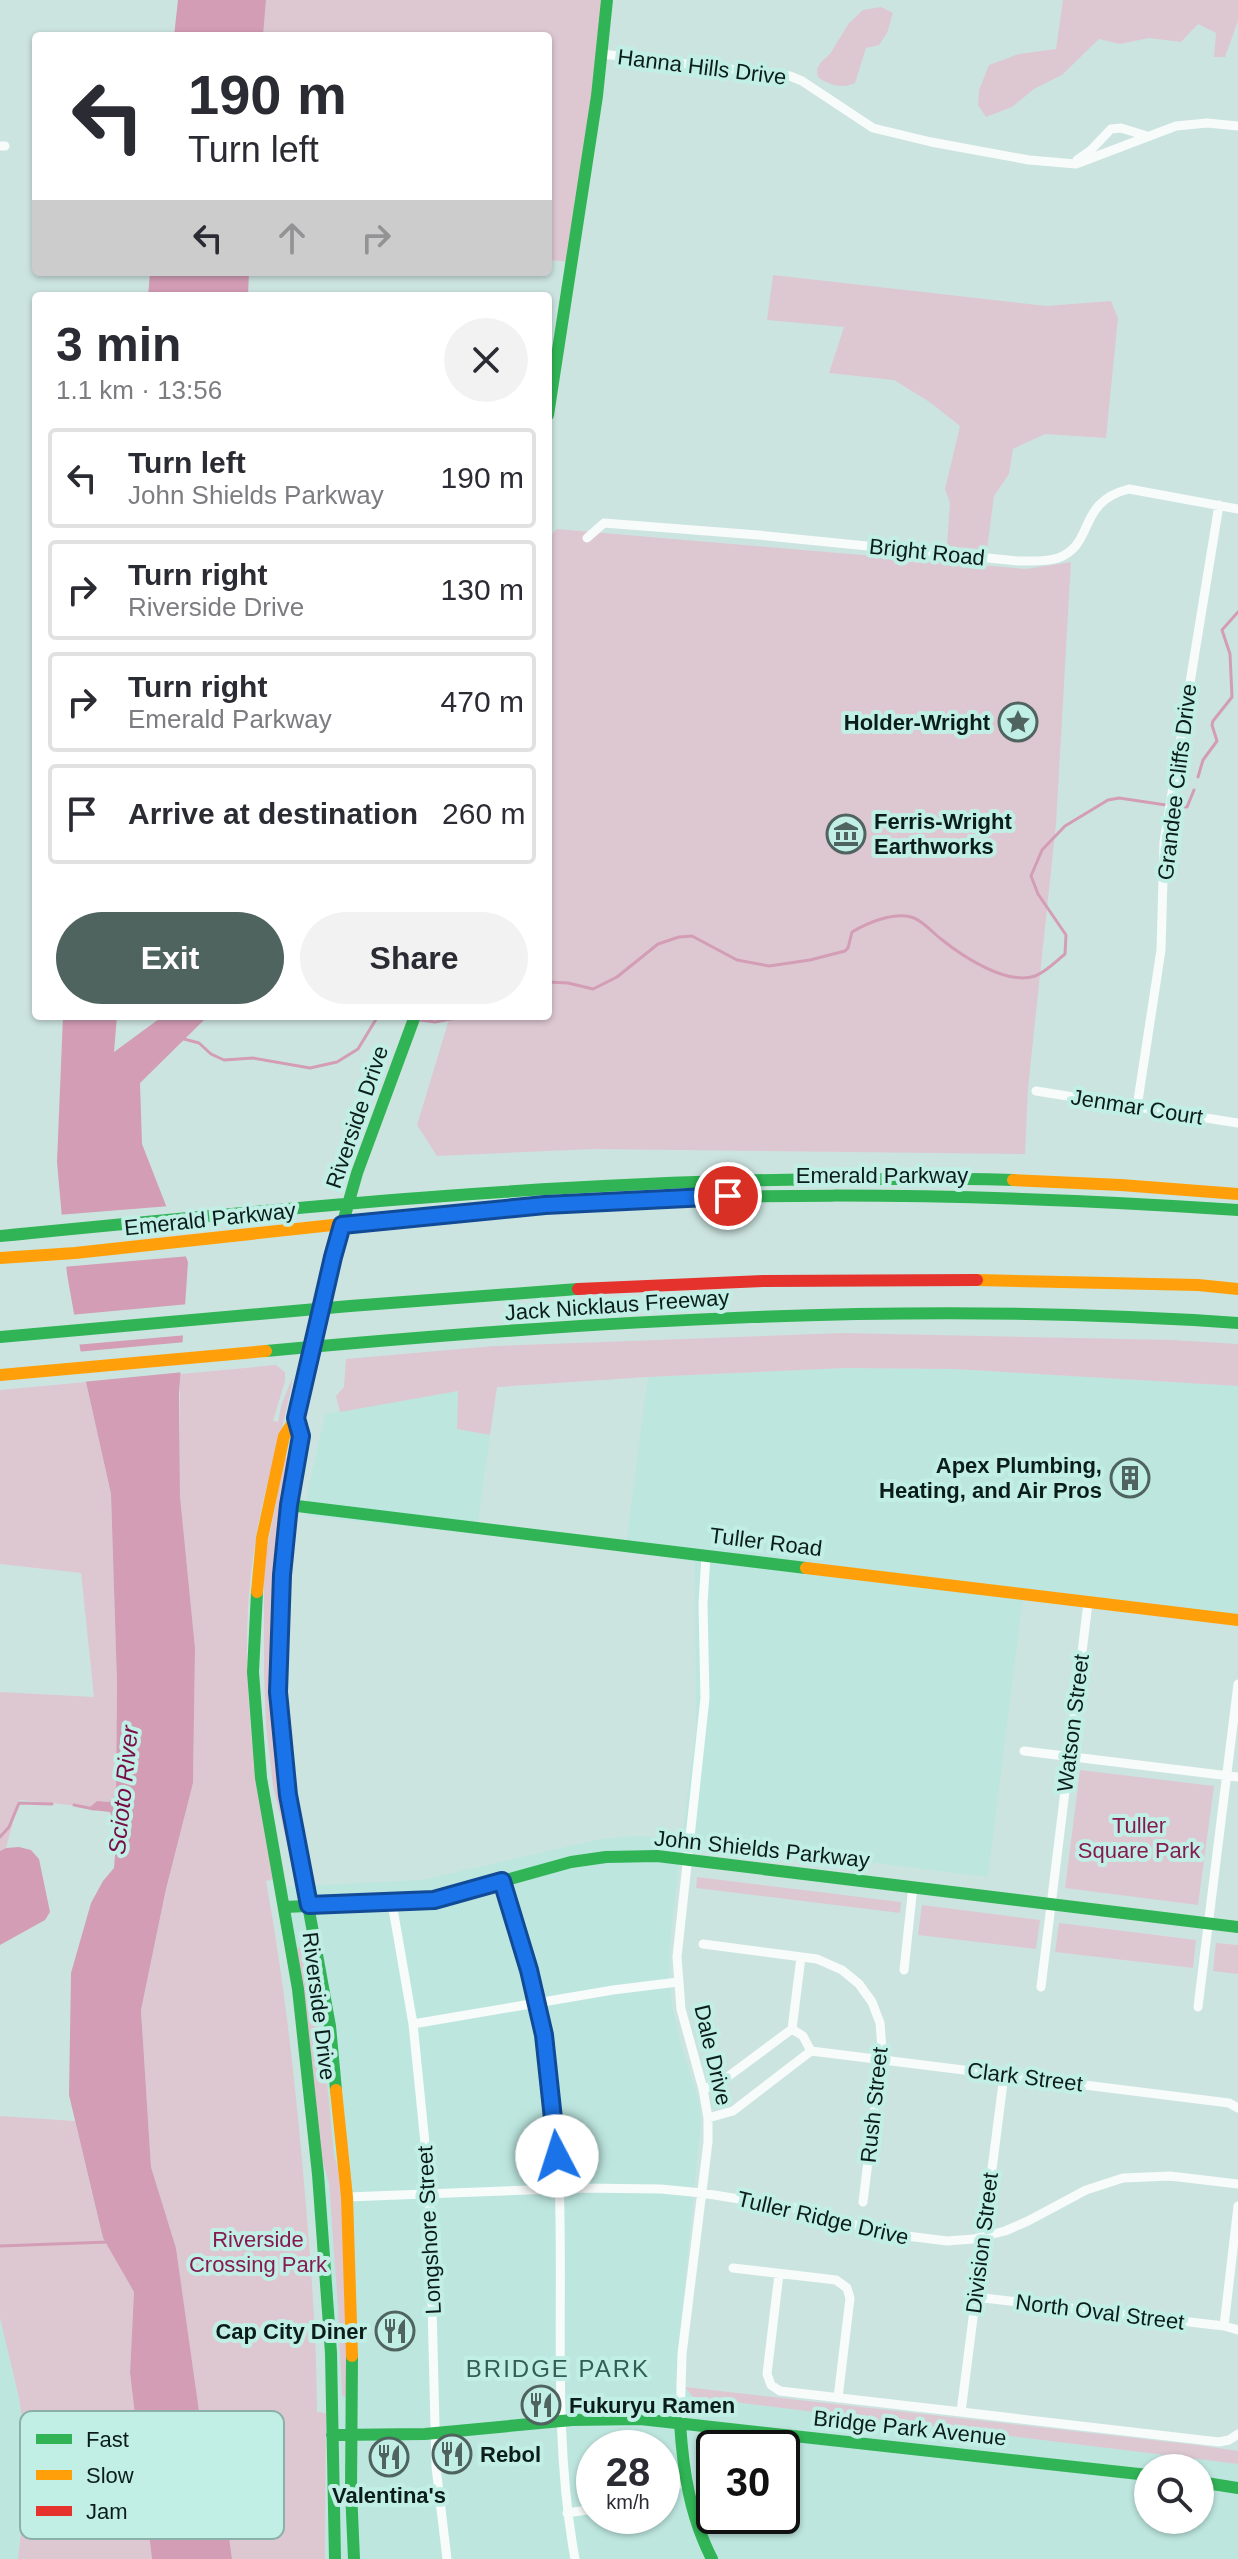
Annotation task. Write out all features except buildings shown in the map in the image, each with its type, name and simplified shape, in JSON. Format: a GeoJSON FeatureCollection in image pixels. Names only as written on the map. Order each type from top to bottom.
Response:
{"type":"FeatureCollection","features":[{"type":"Feature","properties":{"kind":"main road"},"geometry":{"type":"LineString","coordinates":[[552,388],[602,54],[607,0]]}},
{"type":"Feature","properties":{"kind":"main road","name":"Riverside Drive"},"geometry":{"type":"LineString","coordinates":[[332,2559],[330,2323],[318,2174],[304,2031],[261,1778],[255,1721],[254,1636],[259,1563],[284,1436],[296,1418],[333,1257],[349,1202],[413,1020]]}},
{"type":"Feature","properties":{"kind":"main road","name":"Emerald Parkway"},"geometry":{"type":"LineString","coordinates":[[0,1236],[349,1202],[758,1179],[983,1179],[1238,1194]]}},
{"type":"Feature","properties":{"kind":"main road","name":"Emerald Parkway"},"geometry":{"type":"LineString","coordinates":[[0,1258],[545,1205],[759,1195],[973,1195],[1238,1210]]}},
{"type":"Feature","properties":{"kind":"main road","name":"Jack Nicklaus Freeway"},"geometry":{"type":"LineString","coordinates":[[0,1337],[545,1290],[809,1280],[963,1280],[1198,1285],[1238,1289]]}},
{"type":"Feature","properties":{"kind":"main road","name":"Jack Nicklaus Freeway"},"geometry":{"type":"LineString","coordinates":[[0,1375],[384,1340],[719,1317],[949,1313],[1238,1323]]}},
{"type":"Feature","properties":{"kind":"main road","name":"Riverside Drive"},"geometry":{"type":"LineString","coordinates":[[296,1418],[301,1436],[289,1505],[279,1612],[278,1692],[288,1795],[330,2026],[347,2197],[352,2320],[354,2559]]}},
{"type":"Feature","properties":{"kind":"main road","name":"Tuller Road"},"geometry":{"type":"LineString","coordinates":[[289,1505],[1238,1620]]}},
{"type":"Feature","properties":{"kind":"main road","name":"John Shields Parkway"},"geometry":{"type":"LineString","coordinates":[[285,1907],[444,1898],[549,1867],[594,1858],[634,1855],[687,1858],[1238,1927]]}},
{"type":"Feature","properties":{"kind":"main road","name":"Bridge Park Avenue"},"geometry":{"type":"LineString","coordinates":[[332,2435],[434,2433],[562,2421],[624,2419],[1134,2473]]}},
{"type":"Feature","properties":{"kind":"main road","name":"Dale Drive"},"geometry":{"type":"LineString","coordinates":[[680,2423],[685,2483],[694,2521],[712,2559]]}},
{"type":"Feature","properties":{"kind":"main road"},"geometry":{"type":"LineString","coordinates":[[1214,2484],[1238,2488]]}},
{"type":"Feature","properties":{"kind":"street","name":"Hanna Hills Drive"},"geometry":{"type":"LineString","coordinates":[[602,54],[790,76],[873,128],[1029,160],[1074,164],[1176,126],[1207,123],[1238,126]]}},
{"type":"Feature","properties":{"kind":"street","name":"Hanna Hills Drive"},"geometry":{"type":"LineString","coordinates":[[1074,164],[1111,129],[1121,128],[1147,136]]}},
{"type":"Feature","properties":{"kind":"street","name":"Bright Road"},"geometry":{"type":"LineString","coordinates":[[587,538],[604,523],[1042,561],[1059,558],[1071,551],[1094,509],[1113,493],[1129,489],[1238,509]]}},
{"type":"Feature","properties":{"kind":"street","name":"Grandee Cliffs Drive"},"geometry":{"type":"LineString","coordinates":[[1137,1107],[1161,950],[1164,842],[1219,505]]}},
{"type":"Feature","properties":{"kind":"street","name":"Jenmar Court"},"geometry":{"type":"LineString","coordinates":[[1036,1091],[1238,1123]]}},
{"type":"Feature","properties":{"kind":"street","name":"Dale Drive"},"geometry":{"type":"LineString","coordinates":[[680,2423],[682,2354],[708,2142],[703,2089],[684,2024],[677,1957],[705,1698],[703,1604],[706,1555]]}},
{"type":"Feature","properties":{"kind":"street","name":"Watson Street"},"geometry":{"type":"LineString","coordinates":[[1041,1987],[1088,1603]]}},
{"type":"Feature","properties":{"kind":"street"},"geometry":{"type":"LineString","coordinates":[[1198,2007],[1238,1684]]}},
{"type":"Feature","properties":{"kind":"street"},"geometry":{"type":"LineString","coordinates":[[1024,1751],[1238,1777]]}},
{"type":"Feature","properties":{"kind":"street"},"geometry":{"type":"LineString","coordinates":[[502,1881],[537,2004],[549,2067],[559,2189],[562,2466],[575,2559]]}},
{"type":"Feature","properties":{"kind":"street"},"geometry":{"type":"LineString","coordinates":[[904,1970],[913,1886]]}},
{"type":"Feature","properties":{"kind":"street","name":"Longshore Street"},"geometry":{"type":"LineString","coordinates":[[392,1903],[413,2024],[429,2194],[434,2433],[438,2501],[447,2559]]}},
{"type":"Feature","properties":{"kind":"street","name":"Rush Street"},"geometry":{"type":"LineString","coordinates":[[703,1944],[801,1957],[835,1966],[863,1989],[880,2023],[881,2059],[863,2202]]}},
{"type":"Feature","properties":{"kind":"street"},"geometry":{"type":"LineString","coordinates":[[703,2089],[718,2084],[792,2029],[801,1957]]}},
{"type":"Feature","properties":{"kind":"street"},"geometry":{"type":"LineString","coordinates":[[413,2024],[678,1982]]}},
{"type":"Feature","properties":{"kind":"street"},"geometry":{"type":"LineString","coordinates":[[708,2118],[733,2111],[811,2051],[803,2036],[792,2029]]}},
{"type":"Feature","properties":{"kind":"street","name":"Clark Street"},"geometry":{"type":"LineString","coordinates":[[811,2051],[1229,2103],[1238,2108]]}},
{"type":"Feature","properties":{"kind":"street","name":"Division Street"},"geometry":{"type":"LineString","coordinates":[[961,2412],[1004,2075]]}},
{"type":"Feature","properties":{"kind":"street","name":"Tuller Ridge Drive"},"geometry":{"type":"LineString","coordinates":[[347,2197],[645,2188],[702,2193],[801,2209],[883,2233],[947,2241],[983,2237],[1020,2225],[1086,2190],[1123,2178],[1170,2176],[1238,2182]]}},
{"type":"Feature","properties":{"kind":"street"},"geometry":{"type":"LineString","coordinates":[[1238,2206],[1224,2326],[1238,2330]]}},
{"type":"Feature","properties":{"kind":"street"},"geometry":{"type":"LineString","coordinates":[[733,2268],[836,2280],[848,2290],[850,2298],[838,2398]]}},
{"type":"Feature","properties":{"kind":"street"},"geometry":{"type":"LineString","coordinates":[[779,2274],[767,2372],[769,2383],[780,2391],[1219,2442],[1238,2434]]}},
{"type":"Feature","properties":{"kind":"street","name":"North Oval Street"},"geometry":{"type":"LineString","coordinates":[[975,2297],[1224,2326]]}},
{"type":"Feature","properties":{"kind":"street"},"geometry":{"type":"LineString","coordinates":[[680,2484],[685,2483]]}},
{"type":"Feature","properties":{"kind":"street"},"geometry":{"type":"LineString","coordinates":[[567,2513],[576,2512]]}},
{"type":"Feature","properties":{"kind":"shaded area"},"geometry":{"type":"Polygon","coordinates":[[[845,1368],[954,1369],[1238,1386],[1238,1623],[1023,1597],[988,1877],[682,1839],[696,1729],[695,1562],[625,1552],[648,1377],[845,1368]]]}},
{"type":"Feature","properties":{"kind":"shaded area"},"geometry":{"type":"Polygon","coordinates":[[[458,1391],[457,1428],[490,1435],[476,1534],[307,1516],[307,1495],[325,1414],[458,1391]]]}},
{"type":"Feature","properties":{"kind":"shaded area"},"geometry":{"type":"Polygon","coordinates":[[[636,1836],[682,1839],[669,1972],[679,2038],[699,2102],[701,2119],[675,2385],[685,2387],[693,2397],[1157,2454],[1134,2454],[1134,2534],[1214,2534],[1214,2461],[1238,2464],[1238,2559],[326,2559],[324,2328],[302,2062],[276,1887],[422,1880],[600,1839],[636,1836]]]}},
{"type":"Feature","properties":{"kind":"shaded area"},"geometry":{"type":"Polygon","coordinates":[[[0,2318],[21,2411],[18,2559],[0,2559],[0,2318]]]}},
{"type":"Feature","properties":{"kind":"green space"},"geometry":{"type":"Polygon","coordinates":[[[266,0],[606,0],[571,262],[552,260],[552,32],[263,32],[266,0]]]}},
{"type":"Feature","properties":{"kind":"green space"},"geometry":{"type":"Polygon","coordinates":[[[1063,0],[1238,0],[1238,21],[1225,57],[1214,57],[1216,33],[1198,24],[1181,42],[1149,38],[1120,44],[1099,39],[1062,75],[1034,89],[1012,107],[986,117],[978,105],[979,90],[989,65],[1019,54],[1056,49],[1063,0]]]}},
{"type":"Feature","properties":{"kind":"green space"},"geometry":{"type":"Polygon","coordinates":[[[881,7],[893,13],[887,33],[879,45],[866,48],[855,83],[836,85],[818,77],[817,69],[821,62],[830,54],[849,23],[863,10],[881,7]]]}},
{"type":"Feature","properties":{"kind":"green space"},"geometry":{"type":"Polygon","coordinates":[[[773,275],[1046,306],[1111,301],[1118,318],[1106,438],[1045,434],[1013,449],[1009,474],[994,496],[987,550],[947,546],[950,503],[945,489],[960,426],[894,380],[829,373],[844,327],[767,320],[773,275]]]}},
{"type":"Feature","properties":{"kind":"green space"},"geometry":{"type":"Polygon","coordinates":[[[557,529],[1026,569],[1071,562],[1056,824],[1028,1088],[1025,1154],[594,1149],[437,1156],[417,1125],[449,1020],[552,1020],[552,534],[557,529]]]}},
{"type":"Feature","properties":{"kind":"green space"},"geometry":{"type":"Polygon","coordinates":[[[843,1333],[1238,1344],[1238,1386],[954,1369],[845,1368],[648,1377],[497,1387],[490,1435],[457,1429],[458,1391],[340,1412],[336,1396],[344,1387],[346,1359],[494,1346],[843,1333]]]}},
{"type":"Feature","properties":{"kind":"green space","name":"Riverside Crossing Park"},"geometry":{"type":"Polygon","coordinates":[[[276,1365],[285,1372],[273,1421],[278,1422],[293,1376],[255,1544],[247,1629],[247,1671],[259,1795],[274,1879],[266,1881],[284,1998],[302,2155],[317,2412],[326,2413],[325,2559],[232,2559],[228,2539],[284,2539],[284,2411],[199,2411],[176,2248],[151,2167],[141,2010],[166,1889],[193,1783],[195,1648],[180,1496],[180,1374],[276,1365]]]}},
{"type":"Feature","properties":{"kind":"green space"},"geometry":{"type":"Polygon","coordinates":[[[86,1382],[111,1494],[117,1683],[116,1794],[109,1802],[97,1801],[90,1807],[19,1800],[6,1848],[0,1851],[0,1692],[94,1697],[81,1573],[0,1564],[0,1390],[86,1382]]]}},
{"type":"Feature","properties":{"kind":"green space"},"geometry":{"type":"Polygon","coordinates":[[[285,1457],[288,1457],[278,1517],[280,1540],[275,1605],[295,1859],[291,1860],[273,1786],[264,1673],[264,1563],[285,1457]]]}},
{"type":"Feature","properties":{"kind":"green space","name":"Tuller Square Park"},"geometry":{"type":"Polygon","coordinates":[[[1080,1770],[1214,1786],[1198,1905],[1065,1888],[1080,1770]]]}},
{"type":"Feature","properties":{"kind":"green space"},"geometry":{"type":"Polygon","coordinates":[[[697,1877],[901,1902],[900,1913],[696,1888],[697,1877]]]}},
{"type":"Feature","properties":{"kind":"green space"},"geometry":{"type":"Polygon","coordinates":[[[922,1905],[1040,1920],[1036,1949],[918,1935],[922,1905]]]}},
{"type":"Feature","properties":{"kind":"green space"},"geometry":{"type":"Polygon","coordinates":[[[1059,1923],[1196,1940],[1193,1968],[1055,1952],[1059,1923]]]}},
{"type":"Feature","properties":{"kind":"green space"},"geometry":{"type":"Polygon","coordinates":[[[1216,1943],[1238,1945],[1238,1974],[1213,1971],[1216,1943]]]}},
{"type":"Feature","properties":{"kind":"green space"},"geometry":{"type":"Polygon","coordinates":[[[302,1947],[326,2072],[334,2155],[341,2179],[346,2281],[346,2397],[342,2396],[329,2183],[322,2159],[297,1948],[302,1947]]]}},
{"type":"Feature","properties":{"kind":"green space"},"geometry":{"type":"Polygon","coordinates":[[[0,2116],[75,2121],[103,2238],[134,2292],[130,2373],[134,2411],[21,2411],[0,2318],[0,2116]]]}},
{"type":"Feature","properties":{"kind":"green space"},"geometry":{"type":"Polygon","coordinates":[[[685,2387],[1196,2445],[1238,2451],[1238,2464],[1214,2461],[1214,2454],[1157,2454],[693,2397],[685,2387]]]}},
{"type":"Feature","properties":{"kind":"green space"},"geometry":{"type":"Polygon","coordinates":[[[20,2539],[150,2539],[152,2559],[18,2559],[20,2539]]]}},
{"type":"Feature","properties":{"kind":"water"},"geometry":{"type":"Polygon","coordinates":[[[178,0],[266,0],[263,32],[174,32],[178,0]]]}},
{"type":"Feature","properties":{"kind":"water"},"geometry":{"type":"Polygon","coordinates":[[[150,276],[249,276],[248,292],[148,292],[150,276]]]}},
{"type":"Feature","properties":{"kind":"water","name":"Scioto River"},"geometry":{"type":"Polygon","coordinates":[[[63,1020],[117,1020],[114,1052],[158,1020],[204,1020],[140,1083],[142,1144],[188,1262],[179,1394],[180,1496],[195,1648],[193,1783],[166,1889],[141,2010],[151,2167],[176,2248],[199,2411],[134,2411],[130,2373],[134,2292],[103,2238],[69,2095],[71,1973],[91,1903],[114,1868],[117,1829],[110,1812],[92,1810],[90,1807],[97,1801],[109,1802],[116,1794],[117,1683],[111,1494],[86,1382],[67,1274],[57,1162],[63,1020]]]}},
{"type":"Feature","properties":{"kind":"water"},"geometry":{"type":"Polygon","coordinates":[[[19,1847],[31,1850],[39,1859],[50,1912],[45,1920],[0,1945],[0,1851],[19,1847]]]}},
{"type":"Feature","properties":{"kind":"water"},"geometry":{"type":"Polygon","coordinates":[[[150,2539],[229,2539],[232,2559],[152,2559],[150,2539]]]}},
{"type":"Feature","properties":{"kind":"pier"},"geometry":{"type":"Polygon","coordinates":[[[170,1206],[190,1256],[62,1267],[58,1215],[170,1206]]]}},
{"type":"Feature","properties":{"kind":"pier"},"geometry":{"type":"Polygon","coordinates":[[[189,1304],[187,1335],[75,1345],[70,1315],[189,1304]]]}},
{"type":"Feature","properties":{"kind":"pier"},"geometry":{"type":"Polygon","coordinates":[[[186,1342],[184,1372],[82,1382],[76,1352],[186,1342]]]}},
{"type":"Feature","properties":{"kind":"waterway"},"geometry":{"type":"LineString","coordinates":[[1198,777],[1203,760],[1217,741],[1213,721],[1232,697],[1230,654],[1222,630],[1238,612]]}},
{"type":"Feature","properties":{"kind":"waterway"},"geometry":{"type":"LineString","coordinates":[[1174,806],[1187,807],[1194,790]]}},
{"type":"Feature","properties":{"kind":"waterway"},"geometry":{"type":"LineString","coordinates":[[552,982],[593,989],[617,977],[658,944],[679,937],[692,936],[737,960],[769,966],[810,960],[845,951],[852,932],[865,925],[888,917],[904,916],[919,920],[950,946],[985,968],[1011,977],[1035,976],[1065,954],[1066,935],[1038,894],[1031,876],[1042,850],[1065,826],[1108,800],[1119,798],[1166,805]]}},
{"type":"Feature","properties":{"kind":"waterway"},"geometry":{"type":"LineString","coordinates":[[184,1039],[199,1043],[224,1060],[253,1058],[310,1068],[337,1062],[358,1049],[376,1020]]}},
{"type":"Feature","properties":{"kind":"waterway"},"geometry":{"type":"LineString","coordinates":[[420,1020],[446,1020]]}},
{"type":"Feature","properties":{"kind":"waterway"},"geometry":{"type":"LineString","coordinates":[[0,1837],[9,1827],[19,1803],[52,1804]]}},
{"type":"Feature","properties":{"kind":"waterway"},"geometry":{"type":"LineString","coordinates":[[74,1805],[94,1809]]}},
{"type":"Feature","properties":{"kind":"waterway"},"geometry":{"type":"LineString","coordinates":[[0,2246],[108,2242]]}},
{"type":"Feature","properties":{"kind":"traffic: fast"},"geometry":{"type":"LineString","coordinates":[[552,389],[597,96],[607,0]]}},
{"type":"Feature","properties":{"kind":"traffic: fast"},"geometry":{"type":"LineString","coordinates":[[330,1268],[357,1173],[414,1020]]}},
{"type":"Feature","properties":{"kind":"traffic: fast"},"geometry":{"type":"LineString","coordinates":[[0,1236],[431,1197],[646,1184],[754,1180],[1013,1180]]}},
{"type":"Feature","properties":{"kind":"traffic: fast"},"geometry":{"type":"LineString","coordinates":[[425,1215],[628,1200],[831,1196],[1035,1199],[1238,1210]]}},
{"type":"Feature","properties":{"kind":"traffic: fast"},"geometry":{"type":"LineString","coordinates":[[0,1337],[578,1289]]}},
{"type":"Feature","properties":{"kind":"traffic: fast"},"geometry":{"type":"LineString","coordinates":[[266,1351],[509,1331],[752,1317],[995,1313],[1238,1323]]}},
{"type":"Feature","properties":{"kind":"traffic: fast"},"geometry":{"type":"LineString","coordinates":[[296,1418],[301,1436],[289,1505],[282,1575],[278,1692],[288,1795],[330,2026],[336,2090]]}},
{"type":"Feature","properties":{"kind":"traffic: fast"},"geometry":{"type":"LineString","coordinates":[[289,1505],[806,1568]]}},
{"type":"Feature","properties":{"kind":"traffic: fast"},"geometry":{"type":"LineString","coordinates":[[257,1592],[253,1672],[261,1778],[298,1989],[318,2174],[331,2353],[335,2559]]}},
{"type":"Feature","properties":{"kind":"traffic: fast"},"geometry":{"type":"LineString","coordinates":[[285,1907],[434,1900],[571,1862],[606,1857],[657,1856],[1238,1927]]}},
{"type":"Feature","properties":{"kind":"traffic: fast"},"geometry":{"type":"LineString","coordinates":[[352,2356],[354,2559]]}},
{"type":"Feature","properties":{"kind":"traffic: fast"},"geometry":{"type":"LineString","coordinates":[[332,2435],[425,2434],[572,2420],[640,2419],[1134,2473]]}},
{"type":"Feature","properties":{"kind":"traffic: fast"},"geometry":{"type":"LineString","coordinates":[[680,2423],[689,2493],[712,2559]]}},
{"type":"Feature","properties":{"kind":"traffic: fast"},"geometry":{"type":"LineString","coordinates":[[1214,2484],[1238,2488]]}},
{"type":"Feature","properties":{"kind":"traffic: slow"},"geometry":{"type":"LineString","coordinates":[[1013,1180],[1238,1194]]}},
{"type":"Feature","properties":{"kind":"traffic: slow"},"geometry":{"type":"LineString","coordinates":[[0,1258],[75,1253],[425,1215]]}},
{"type":"Feature","properties":{"kind":"traffic: slow"},"geometry":{"type":"LineString","coordinates":[[257,1592],[262,1538],[284,1436],[296,1418],[330,1268]]}},
{"type":"Feature","properties":{"kind":"traffic: slow"},"geometry":{"type":"LineString","coordinates":[[977,1280],[1198,1285],[1238,1289]]}},
{"type":"Feature","properties":{"kind":"traffic: slow"},"geometry":{"type":"LineString","coordinates":[[0,1375],[266,1351]]}},
{"type":"Feature","properties":{"kind":"traffic: slow"},"geometry":{"type":"LineString","coordinates":[[806,1568],[1238,1620]]}},
{"type":"Feature","properties":{"kind":"traffic: slow"},"geometry":{"type":"LineString","coordinates":[[336,2090],[347,2197],[352,2356]]}},
{"type":"Feature","properties":{"kind":"traffic: jam"},"geometry":{"type":"LineString","coordinates":[[578,1289],[763,1281],[977,1280]]}},
{"type":"Feature","properties":{"kind":"place","name":"Holder-Wright"},"geometry":{"type":"Point","coordinates":[1018,722]}},
{"type":"Feature","properties":{"kind":"place","name":"Ferris-Wright Earthworks"},"geometry":{"type":"Point","coordinates":[846,834]}},
{"type":"Feature","properties":{"kind":"place","name":"Apex Plumbing, Heating, and Air Pros"},"geometry":{"type":"Point","coordinates":[1130,1478]}},
{"type":"Feature","properties":{"kind":"place","name":"Cap City Diner"},"geometry":{"type":"Point","coordinates":[395,2331]}},
{"type":"Feature","properties":{"kind":"place","name":"Fukuryu Ramen"},"geometry":{"type":"Point","coordinates":[541,2405]}},
{"type":"Feature","properties":{"kind":"place","name":"Rebol"},"geometry":{"type":"Point","coordinates":[452,2454]}},
{"type":"Feature","properties":{"kind":"place","name":"Valentina's"},"geometry":{"type":"Point","coordinates":[389,2457]}},
{"type":"Feature","properties":{"kind":"district","name":"BRIDGE PARK"},"geometry":{"type":"Point","coordinates":[558,2368]}},
{"type":"Feature","properties":{"kind":"route"},"geometry":{"type":"LineString","coordinates":[[557,2156],[544,2035],[529,1970],[502,1881],[434,1900],[309,1905],[288,1795],[278,1692],[282,1575],[289,1505],[301,1436],[296,1418],[342,1225],[545,1205],[728,1196]]}}]}
